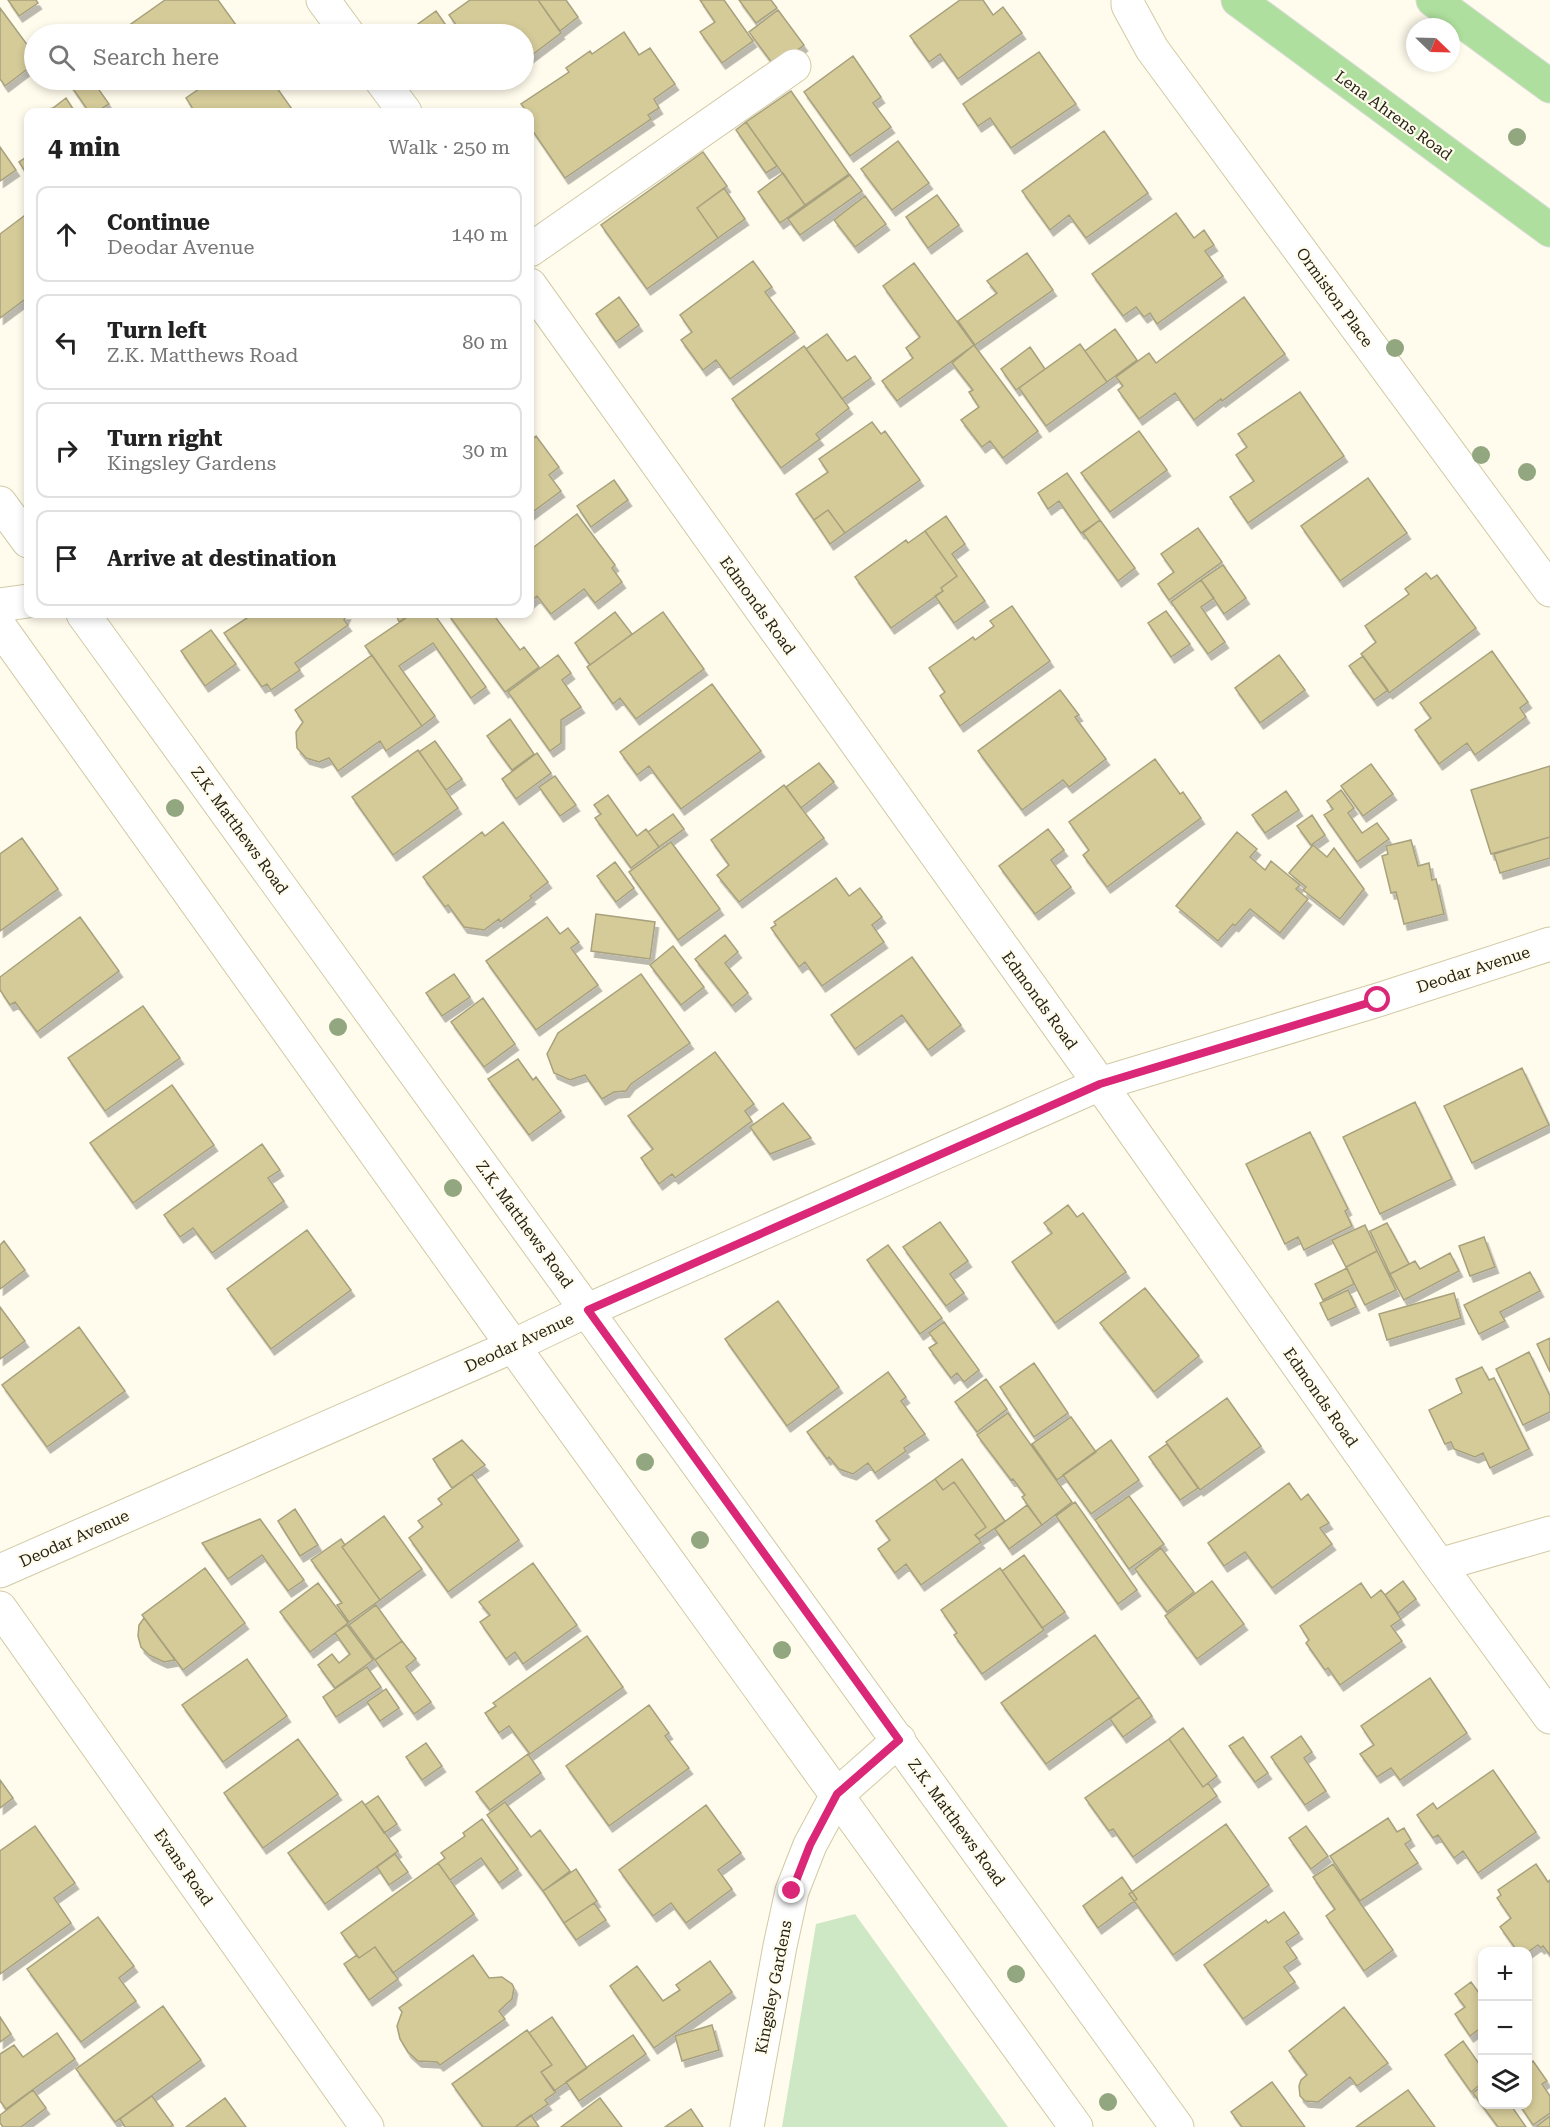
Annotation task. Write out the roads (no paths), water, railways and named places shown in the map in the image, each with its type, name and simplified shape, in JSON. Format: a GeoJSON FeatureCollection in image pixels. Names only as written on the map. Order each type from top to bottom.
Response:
{"type":"FeatureCollection","features":[{"type":"Feature","properties":{"kind":"main road","name":"Lena Ahrens Road"},"geometry":{"type":"LineString","coordinates":[[1238,0],[1550,230]]}},
{"type":"Feature","properties":{"kind":"main road"},"geometry":{"type":"LineString","coordinates":[[1432,0],[1550,86]]}},
{"type":"Feature","properties":{"kind":"street"},"geometry":{"type":"LineString","coordinates":[[324,0],[341,24]]}},
{"type":"Feature","properties":{"kind":"street","name":"Ormiston Place"},"geometry":{"type":"LineString","coordinates":[[1128,0],[1128,5],[1152,49],[1539,566],[1550,590]]}},
{"type":"Feature","properties":{"kind":"street"},"geometry":{"type":"LineString","coordinates":[[534,247],[794,66]]}},
{"type":"Feature","properties":{"kind":"street"},"geometry":{"type":"LineString","coordinates":[[388,90],[402,108]]}},
{"type":"Feature","properties":{"kind":"street","name":"Edmonds Road"},"geometry":{"type":"LineString","coordinates":[[534,291],[1100,1084],[1439,1566],[1550,1717]]}},
{"type":"Feature","properties":{"kind":"street"},"geometry":{"type":"LineString","coordinates":[[0,503],[24,536]]}},
{"type":"Feature","properties":{"kind":"street"},"geometry":{"type":"LineString","coordinates":[[0,605],[24,602]]}},
{"type":"Feature","properties":{"kind":"street","name":"Z.K. Matthews Road"},"geometry":{"type":"LineString","coordinates":[[86,618],[1177,2127]]}},
{"type":"Feature","properties":{"kind":"street"},"geometry":{"type":"LineString","coordinates":[[0,627],[513,1346],[1076,2127]]}},
{"type":"Feature","properties":{"kind":"street","name":"Deodar Avenue"},"geometry":{"type":"LineString","coordinates":[[0,1571],[513,1346],[588,1310],[1100,1084],[1378,1000],[1550,944]]}},
{"type":"Feature","properties":{"kind":"street"},"geometry":{"type":"LineString","coordinates":[[1439,1566],[1550,1533]]}},
{"type":"Feature","properties":{"kind":"street","name":"Evans Road"},"geometry":{"type":"LineString","coordinates":[[0,1608],[368,2127]]}},
{"type":"Feature","properties":{"kind":"street","name":"Kingsley Gardens"},"geometry":{"type":"LineString","coordinates":[[747,2127],[792,1891],[810,1845],[837,1794],[899,1740]]}}]}
